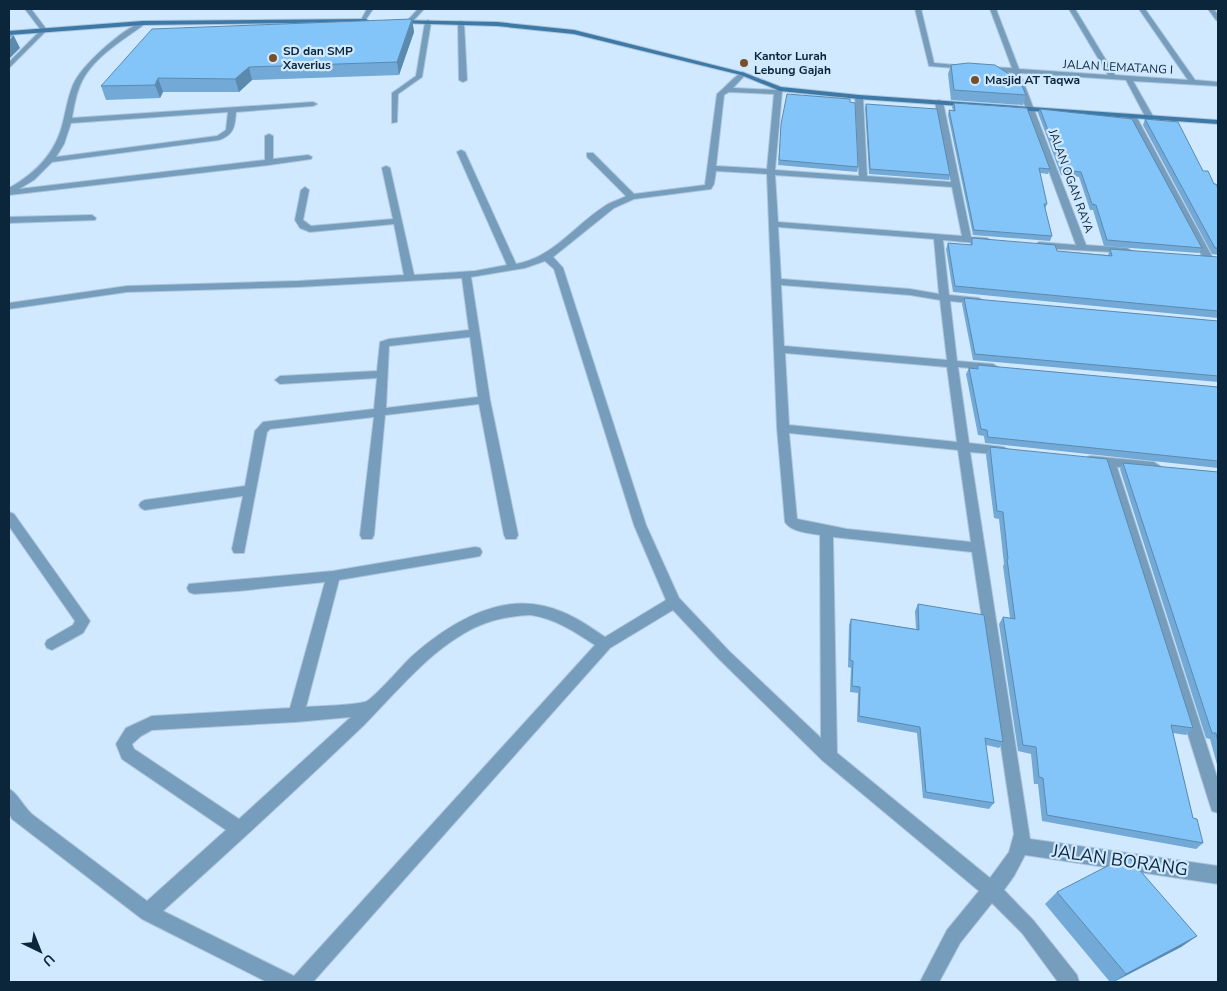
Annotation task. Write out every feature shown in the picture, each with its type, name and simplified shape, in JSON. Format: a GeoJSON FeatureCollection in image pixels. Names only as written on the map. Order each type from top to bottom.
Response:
{"type":"FeatureCollection","features":[{"type":"Feature","properties":{"kind":"street"},"geometry":{"type":"LineString","coordinates":[[28,9],[44,30]]}},
{"type":"Feature","properties":{"kind":"street"},"geometry":{"type":"LineString","coordinates":[[362,22],[370,9]]}},
{"type":"Feature","properties":{"kind":"street"},"geometry":{"type":"LineString","coordinates":[[410,21],[421,9]]}},
{"type":"Feature","properties":{"kind":"street"},"geometry":{"type":"LineString","coordinates":[[918,9],[931,65],[973,68]]}},
{"type":"Feature","properties":{"kind":"street","name":"JALAN OGAN RAYA"},"geometry":{"type":"LineString","coordinates":[[993,9],[1082,248],[1140,252]]}},
{"type":"Feature","properties":{"kind":"street"},"geometry":{"type":"LineString","coordinates":[[1072,9],[1113,78]]}},
{"type":"Feature","properties":{"kind":"street"},"geometry":{"type":"LineString","coordinates":[[1142,9],[1193,82]]}},
{"type":"Feature","properties":{"kind":"street"},"geometry":{"type":"LineString","coordinates":[[1211,9],[1218,18]]}},
{"type":"Feature","properties":{"kind":"street"},"geometry":{"type":"LineString","coordinates":[[390,21],[461,23],[574,32],[743,74],[779,90]]}},
{"type":"Feature","properties":{"kind":"street"},"geometry":{"type":"LineString","coordinates":[[9,33],[143,23],[371,22]]}},
{"type":"Feature","properties":{"kind":"street"},"geometry":{"type":"LineString","coordinates":[[9,192],[31,178],[50,160],[64,135],[68,121],[70,100],[82,75],[93,62],[143,23]]}},
{"type":"Feature","properties":{"kind":"street"},"geometry":{"type":"LineString","coordinates":[[461,23],[463,80]]}},
{"type":"Feature","properties":{"kind":"street"},"geometry":{"type":"LineString","coordinates":[[9,66],[44,30]]}},
{"type":"Feature","properties":{"kind":"street","name":"JALAN LEMATANG I"},"geometry":{"type":"LineString","coordinates":[[982,68],[1018,72],[1218,84]]}},
{"type":"Feature","properties":{"kind":"street"},"geometry":{"type":"LineString","coordinates":[[9,306],[127,289],[410,279],[466,275],[547,257],[611,206],[632,197],[708,187],[710,184],[721,94],[728,90],[733,82],[743,74]]}},
{"type":"Feature","properties":{"kind":"street"},"geometry":{"type":"LineString","coordinates":[[1129,79],[1150,118]]}},
{"type":"Feature","properties":{"kind":"street"},"geometry":{"type":"LineString","coordinates":[[728,90],[779,90],[1218,122]]}},
{"type":"Feature","properties":{"kind":"street"},"geometry":{"type":"LineString","coordinates":[[779,90],[771,172],[783,428],[788,510],[791,522],[795,526],[826,532],[979,548]]}},
{"type":"Feature","properties":{"kind":"street"},"geometry":{"type":"LineString","coordinates":[[860,97],[863,179]]}},
{"type":"Feature","properties":{"kind":"street"},"geometry":{"type":"LineString","coordinates":[[939,102],[968,240]]}},
{"type":"Feature","properties":{"kind":"street"},"geometry":{"type":"LineString","coordinates":[[68,121],[313,104]]}},
{"type":"Feature","properties":{"kind":"street"},"geometry":{"type":"LineString","coordinates":[[50,160],[219,138],[228,134],[231,130],[232,110]]}},
{"type":"Feature","properties":{"kind":"street"},"geometry":{"type":"LineString","coordinates":[[1132,116],[1203,257],[1218,259]]}},
{"type":"Feature","properties":{"kind":"street"},"geometry":{"type":"LineString","coordinates":[[269,136],[269,162]]}},
{"type":"Feature","properties":{"kind":"street"},"geometry":{"type":"LineString","coordinates":[[461,152],[513,266]]}},
{"type":"Feature","properties":{"kind":"street"},"geometry":{"type":"LineString","coordinates":[[590,155],[632,197]]}},
{"type":"Feature","properties":{"kind":"street"},"geometry":{"type":"LineString","coordinates":[[9,192],[308,157]]}},
{"type":"Feature","properties":{"kind":"street"},"geometry":{"type":"LineString","coordinates":[[386,168],[410,279]]}},
{"type":"Feature","properties":{"kind":"street"},"geometry":{"type":"LineString","coordinates":[[711,168],[955,185]]}},
{"type":"Feature","properties":{"kind":"street"},"geometry":{"type":"LineString","coordinates":[[305,190],[299,220],[303,226],[310,228],[398,221]]}},
{"type":"Feature","properties":{"kind":"street"},"geometry":{"type":"LineString","coordinates":[[9,220],[92,218]]}},
{"type":"Feature","properties":{"kind":"street"},"geometry":{"type":"LineString","coordinates":[[773,224],[996,242]]}},
{"type":"Feature","properties":{"kind":"street"},"geometry":{"type":"LineString","coordinates":[[929,982],[963,923],[992,891],[1022,846],[1022,834],[964,448],[944,298],[938,237]]}},
{"type":"Feature","properties":{"kind":"street"},"geometry":{"type":"LineString","coordinates":[[1024,244],[1082,248]]}},
{"type":"Feature","properties":{"kind":"street"},"geometry":{"type":"LineString","coordinates":[[547,257],[558,268],[640,525],[674,602],[724,655],[830,756],[992,891],[1028,927],[1070,982]]}},
{"type":"Feature","properties":{"kind":"street"},"geometry":{"type":"LineString","coordinates":[[466,275],[484,400],[511,535]]}},
{"type":"Feature","properties":{"kind":"street"},"geometry":{"type":"LineString","coordinates":[[776,282],[910,292],[944,298],[993,302]]}},
{"type":"Feature","properties":{"kind":"street"},"geometry":{"type":"LineString","coordinates":[[367,536],[380,411],[384,344],[475,332]]}},
{"type":"Feature","properties":{"kind":"street"},"geometry":{"type":"LineString","coordinates":[[779,349],[1002,368]]}},
{"type":"Feature","properties":{"kind":"street"},"geometry":{"type":"LineString","coordinates":[[280,380],[381,374]]}},
{"type":"Feature","properties":{"kind":"street"},"geometry":{"type":"LineString","coordinates":[[239,548],[261,431],[267,425],[484,400]]}},
{"type":"Feature","properties":{"kind":"street"},"geometry":{"type":"LineString","coordinates":[[783,428],[1012,452]]}},
{"type":"Feature","properties":{"kind":"street"},"geometry":{"type":"LineString","coordinates":[[1080,459],[1163,467]]}},
{"type":"Feature","properties":{"kind":"street"},"geometry":{"type":"LineString","coordinates":[[1109,462],[1218,805]]}},
{"type":"Feature","properties":{"kind":"street"},"geometry":{"type":"LineString","coordinates":[[144,505],[250,490]]}},
{"type":"Feature","properties":{"kind":"street"},"geometry":{"type":"LineString","coordinates":[[9,517],[83,621],[78,629],[52,644]]}},
{"type":"Feature","properties":{"kind":"street"},"geometry":{"type":"LineString","coordinates":[[826,532],[830,756]]}},
{"type":"Feature","properties":{"kind":"street"},"geometry":{"type":"LineString","coordinates":[[194,588],[238,586],[333,576],[475,552]]}},
{"type":"Feature","properties":{"kind":"street"},"geometry":{"type":"LineString","coordinates":[[296,714],[333,576]]}},
{"type":"Feature","properties":{"kind":"street"},"geometry":{"type":"LineString","coordinates":[[301,982],[605,644],[674,602]]}},
{"type":"Feature","properties":{"kind":"street"},"geometry":{"type":"LineString","coordinates":[[148,913],[371,708],[429,650],[452,633],[473,622],[500,613],[535,609],[558,615],[605,644]]}},
{"type":"Feature","properties":{"kind":"street"},"geometry":{"type":"LineString","coordinates":[[240,830],[128,754],[124,744],[126,738],[142,726],[152,722],[371,708]]}},
{"type":"Feature","properties":{"kind":"street"},"geometry":{"type":"LineString","coordinates":[[9,797],[18,813],[27,821],[148,913],[287,982]]}},
{"type":"Feature","properties":{"kind":"street","name":"JALAN BORANG"},"geometry":{"type":"LineString","coordinates":[[1022,846],[1218,875]]}},
{"type":"Feature","properties":{"kind":"lane"},"geometry":{"type":"LineString","coordinates":[[394,122],[395,93],[419,77],[428,22]]}},
{"type":"Feature","properties":{"kind":"building","name":"SD dan SMP Xaverius"},"geometry":{"type":"Polygon","coordinates":[[[412,19],[397,62],[249,67],[235,79],[158,78],[155,85],[101,86],[152,29],[412,19]]]}},
{"type":"Feature","properties":{"kind":"building"},"geometry":{"type":"Polygon","coordinates":[[[968,63],[995,65],[1020,81],[1026,95],[954,90],[951,65],[968,63]]]}},
{"type":"Feature","properties":{"kind":"building"},"geometry":{"type":"Polygon","coordinates":[[[787,94],[850,99],[850,102],[855,103],[858,167],[779,160],[781,124],[787,94]]]}},
{"type":"Feature","properties":{"kind":"building"},"geometry":{"type":"Polygon","coordinates":[[[954,103],[1027,108],[1050,169],[1039,168],[1047,204],[1044,204],[1052,236],[974,230],[949,110],[955,111],[954,103]]]}},
{"type":"Feature","properties":{"kind":"building"},"geometry":{"type":"Polygon","coordinates":[[[866,104],[937,109],[950,175],[870,169],[866,104]]]}},
{"type":"Feature","properties":{"kind":"building"},"geometry":{"type":"Polygon","coordinates":[[[1040,109],[1132,119],[1202,248],[1107,240],[1096,205],[1092,204],[1081,172],[1063,170],[1040,109]]]}},
{"type":"Feature","properties":{"kind":"building"},"geometry":{"type":"Polygon","coordinates":[[[1145,119],[1178,122],[1203,171],[1208,171],[1214,184],[1216,184],[1218,188],[1218,248],[1215,248],[1145,119]]]}},
{"type":"Feature","properties":{"kind":"building"},"geometry":{"type":"Polygon","coordinates":[[[972,238],[1055,245],[1057,251],[1112,256],[1110,249],[1218,257],[1218,311],[955,286],[948,243],[972,245],[972,238]]]}},
{"type":"Feature","properties":{"kind":"building"},"geometry":{"type":"Polygon","coordinates":[[[964,298],[1218,321],[1218,376],[975,354],[964,298]]]}},
{"type":"Feature","properties":{"kind":"building"},"geometry":{"type":"Polygon","coordinates":[[[978,365],[1218,387],[1218,461],[988,437],[987,430],[981,429],[969,368],[978,369],[978,365]]]}},
{"type":"Feature","properties":{"kind":"building"},"geometry":{"type":"Polygon","coordinates":[[[990,447],[1107,459],[1193,728],[1171,725],[1193,818],[1197,819],[1203,843],[1047,815],[1043,778],[1039,777],[1036,747],[1023,745],[1003,617],[1015,619],[1003,512],[997,511],[990,447]]]}},
{"type":"Feature","properties":{"kind":"building"},"geometry":{"type":"Polygon","coordinates":[[[1123,463],[1218,472],[1218,743],[1216,733],[1212,733],[1123,463]]]}},
{"type":"Feature","properties":{"kind":"building"},"geometry":{"type":"Polygon","coordinates":[[[918,604],[984,615],[1003,742],[985,738],[994,803],[926,792],[920,727],[859,716],[860,687],[852,686],[853,661],[850,660],[851,619],[919,630],[918,604]]]}},
{"type":"Feature","properties":{"kind":"building"},"geometry":{"type":"Polygon","coordinates":[[[1123,858],[1130,859],[1197,936],[1126,974],[1057,892],[1123,858]]]}},
{"type":"Feature","properties":{"kind":"place","name":"SD dan SMP Xaverius"},"geometry":{"type":"Point","coordinates":[273,58]}},
{"type":"Feature","properties":{"kind":"place","name":"Kantor Lurah Lebung Gajah"},"geometry":{"type":"Point","coordinates":[744,63]}},
{"type":"Feature","properties":{"kind":"place","name":"Masjid AT Taqwa"},"geometry":{"type":"Point","coordinates":[975,80]}}]}
